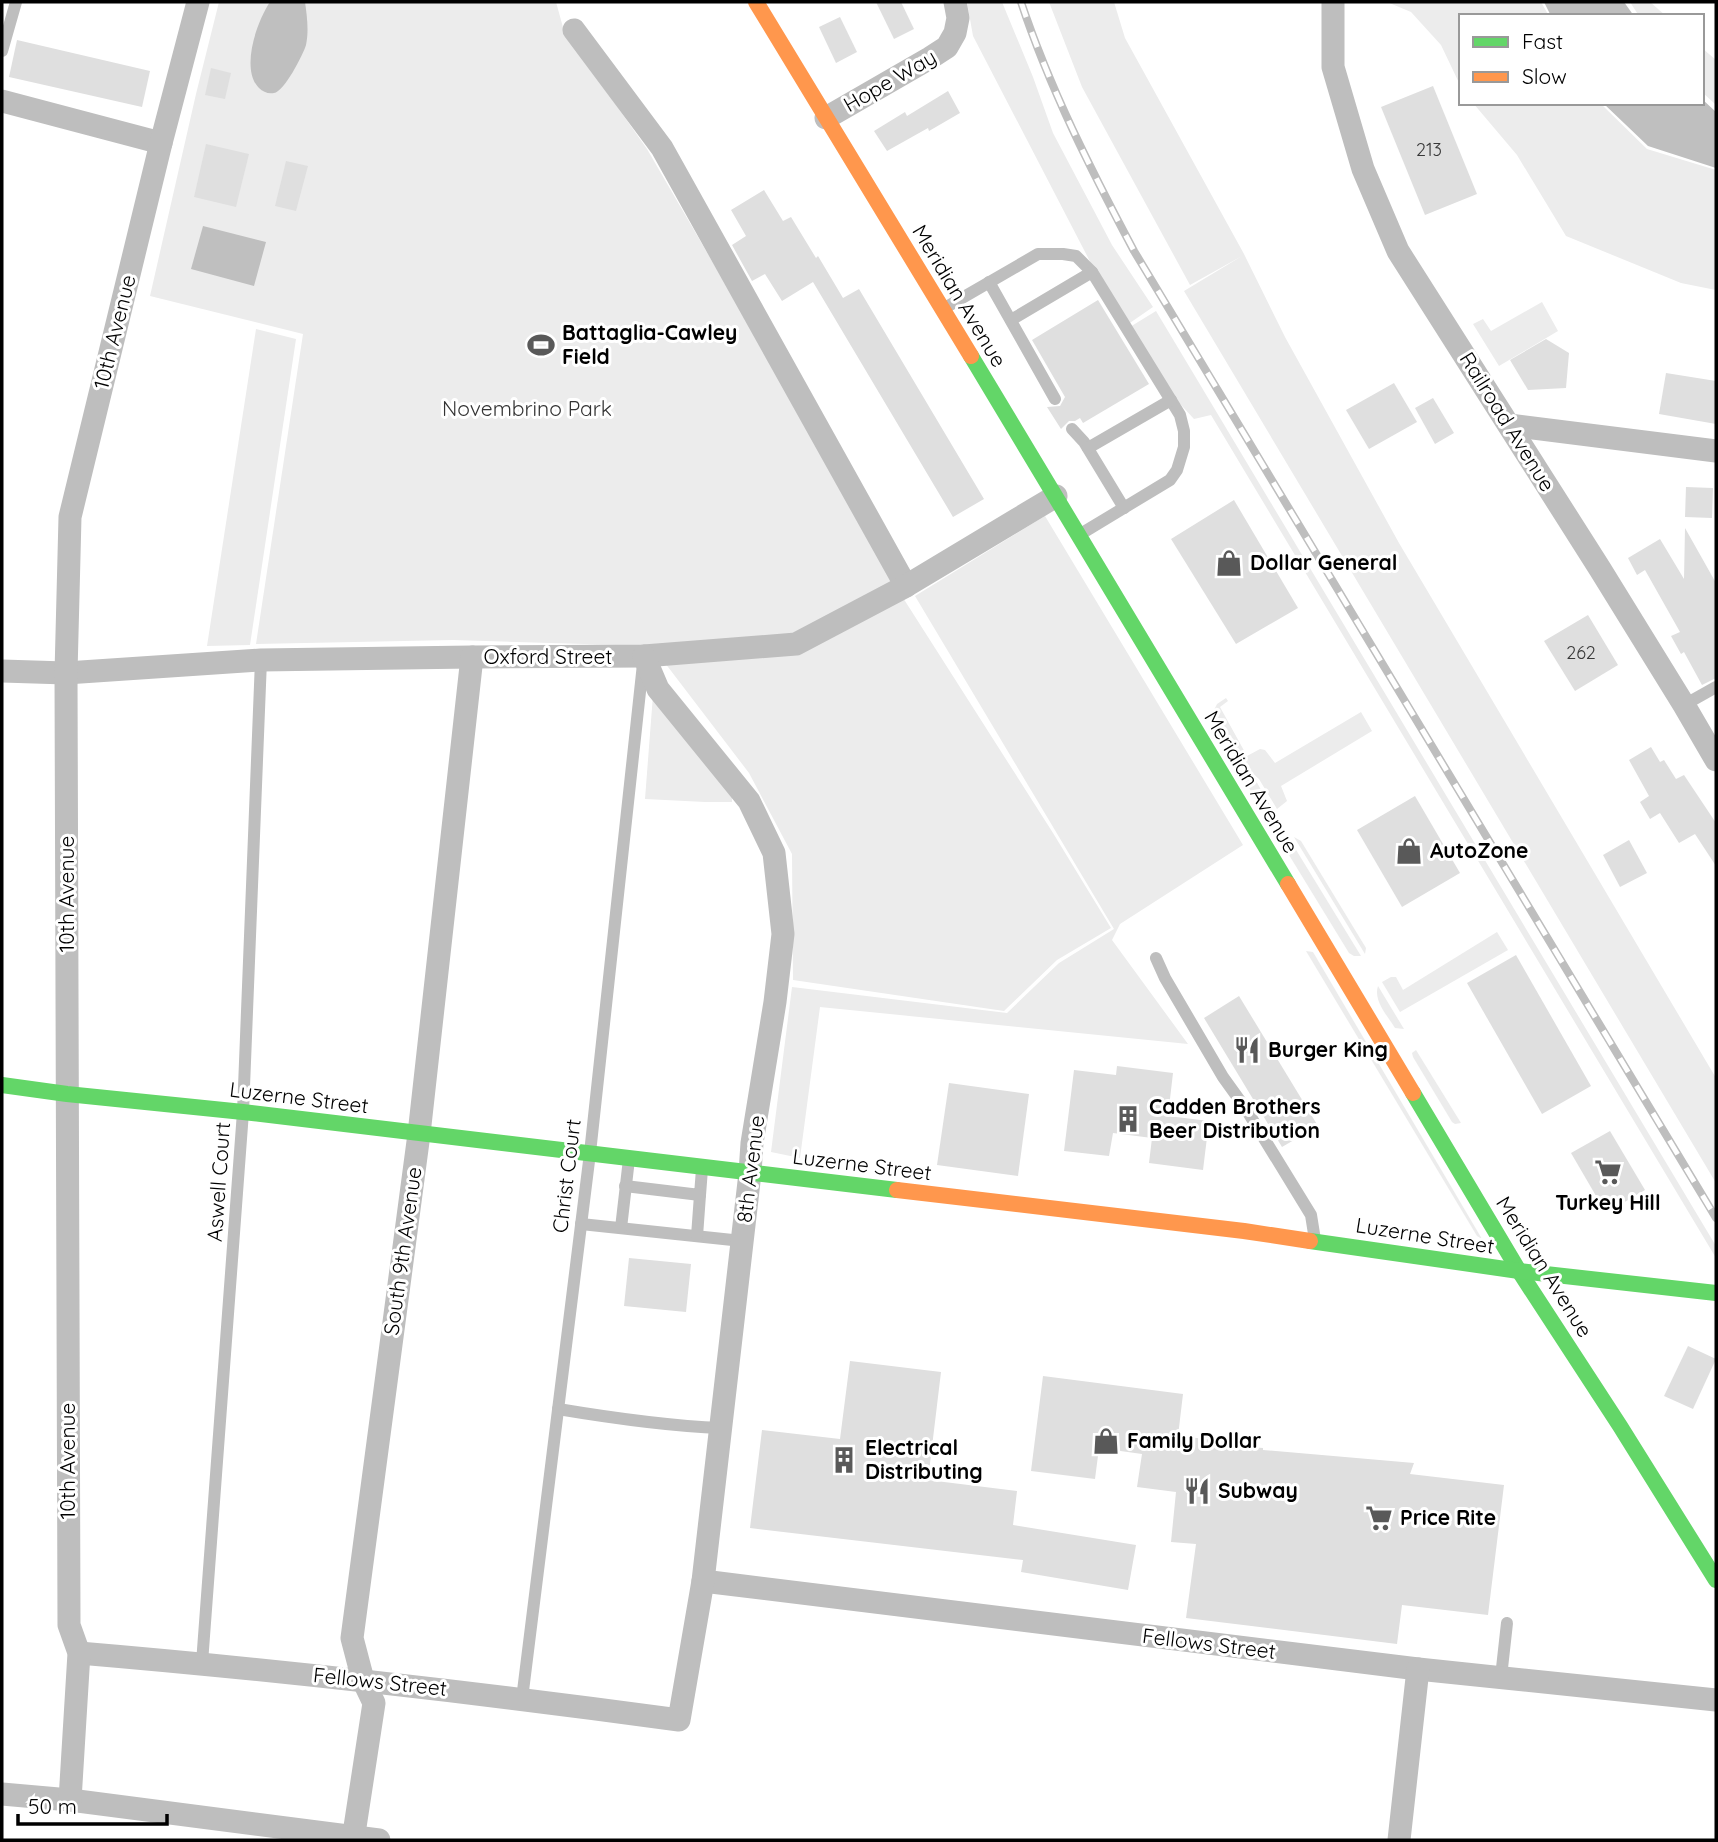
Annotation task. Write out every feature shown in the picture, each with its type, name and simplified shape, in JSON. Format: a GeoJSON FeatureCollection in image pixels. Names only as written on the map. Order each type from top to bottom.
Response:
{"type":"FeatureCollection","features":[{"type":"Feature","properties":{"kind":"street","name":"10th Avenue"},"geometry":{"type":"LineString","coordinates":[[70,1800],[79,1653],[69,1625],[66,673],[70,517],[198,2]]}},
{"type":"Feature","properties":{"kind":"street","name":"Meridian Avenue"},"geometry":{"type":"LineString","coordinates":[[756,2],[1056,496],[1520,1271],[1716,1580]]}},
{"type":"Feature","properties":{"kind":"street","name":"Hope Way"},"geometry":{"type":"LineString","coordinates":[[827,118],[947,47],[955,33],[958,18],[955,2]]}},
{"type":"Feature","properties":{"kind":"street","name":"Railroad Avenue"},"geometry":{"type":"LineString","coordinates":[[1333,2],[1334,67],[1363,169],[1398,251],[1716,760]]}},
{"type":"Feature","properties":{"kind":"street"},"geometry":{"type":"LineString","coordinates":[[575,30],[662,148],[906,586]]}},
{"type":"Feature","properties":{"kind":"street"},"geometry":{"type":"LineString","coordinates":[[2,101],[161,144]]}},
{"type":"Feature","properties":{"kind":"street"},"geometry":{"type":"LineString","coordinates":[[1509,425],[1716,451]]}},
{"type":"Feature","properties":{"kind":"street","name":"Oxford Street"},"geometry":{"type":"LineString","coordinates":[[2,671],[66,673],[261,660],[644,656],[796,644],[906,586],[1056,496]]}},
{"type":"Feature","properties":{"kind":"street","name":"8th Avenue"},"geometry":{"type":"LineString","coordinates":[[644,656],[658,689],[749,801],[774,853],[783,934],[752,1143],[703,1581],[680,1720]]}},
{"type":"Feature","properties":{"kind":"street","name":"South 9th Avenue"},"geometry":{"type":"LineString","coordinates":[[353,1839],[373,1703],[363,1680],[352,1638],[419,1134],[472,657]]}},
{"type":"Feature","properties":{"kind":"street","name":"Luzerne Street"},"geometry":{"type":"LineString","coordinates":[[2,1085],[1244,1231],[1520,1271],[1716,1293]]}},
{"type":"Feature","properties":{"kind":"street","name":"Fellows Street"},"geometry":{"type":"LineString","coordinates":[[703,1581],[1418,1669],[1716,1700]]}},
{"type":"Feature","properties":{"kind":"street","name":"Fellows Street"},"geometry":{"type":"LineString","coordinates":[[79,1653],[363,1680],[680,1720]]}},
{"type":"Feature","properties":{"kind":"street"},"geometry":{"type":"LineString","coordinates":[[1399,1840],[1418,1669]]}},
{"type":"Feature","properties":{"kind":"street"},"geometry":{"type":"LineString","coordinates":[[2,1794],[70,1800],[353,1839],[379,1840]]}},
{"type":"Feature","properties":{"kind":"lane"},"geometry":{"type":"LineString","coordinates":[[2,51],[16,2]]}},
{"type":"Feature","properties":{"kind":"lane"},"geometry":{"type":"LineString","coordinates":[[942,309],[1038,254],[1076,256],[1092,272],[1171,400],[1180,415],[1184,431],[1184,447],[1177,470],[1170,480],[1079,535]]}},
{"type":"Feature","properties":{"kind":"lane"},"geometry":{"type":"LineString","coordinates":[[1011,320],[1092,272]]}},
{"type":"Feature","properties":{"kind":"lane"},"geometry":{"type":"LineString","coordinates":[[989,282],[1055,399]]}},
{"type":"Feature","properties":{"kind":"lane"},"geometry":{"type":"LineString","coordinates":[[1088,448],[1171,400]]}},
{"type":"Feature","properties":{"kind":"lane"},"geometry":{"type":"LineString","coordinates":[[1072,429],[1088,448],[1124,509]]}},
{"type":"Feature","properties":{"kind":"lane","name":"Christ Court"},"geometry":{"type":"LineString","coordinates":[[522,1699],[590,1153],[644,656]]}},
{"type":"Feature","properties":{"kind":"lane","name":"Aswell Court"},"geometry":{"type":"LineString","coordinates":[[202,1663],[243,1112],[261,660]]}},
{"type":"Feature","properties":{"kind":"lane"},"geometry":{"type":"LineString","coordinates":[[1684,705],[1716,687]]}},
{"type":"Feature","properties":{"kind":"lane"},"geometry":{"type":"LineString","coordinates":[[1156,958],[1223,1077],[1311,1215],[1315,1241]]}},
{"type":"Feature","properties":{"kind":"lane"},"geometry":{"type":"LineString","coordinates":[[621,1228],[629,1158]]}},
{"type":"Feature","properties":{"kind":"lane"},"geometry":{"type":"LineString","coordinates":[[697,1236],[702,1167]]}},
{"type":"Feature","properties":{"kind":"lane"},"geometry":{"type":"LineString","coordinates":[[625,1186],[700,1195]]}},
{"type":"Feature","properties":{"kind":"lane"},"geometry":{"type":"LineString","coordinates":[[581,1224],[742,1241]]}},
{"type":"Feature","properties":{"kind":"lane"},"geometry":{"type":"LineString","coordinates":[[558,1409],[643,1422],[721,1428]]}},
{"type":"Feature","properties":{"kind":"lane"},"geometry":{"type":"LineString","coordinates":[[1501,1676],[1507,1623]]}},
{"type":"Feature","properties":{"kind":"green space","name":"Novembrino Park"},"geometry":{"type":"Polygon","coordinates":[[[219,2],[556,2],[564,31],[647,149],[891,579],[1111,928],[1057,960],[1004,1011],[793,980],[792,854],[749,773],[652,646],[453,640],[256,644],[303,334],[150,296],[219,2]]]}},
{"type":"Feature","properties":{"kind":"green space"},"geometry":{"type":"Polygon","coordinates":[[[967,2],[1002,2],[1053,133],[1112,245],[1153,307],[1124,327],[973,36],[967,2]]]}},
{"type":"Feature","properties":{"kind":"green space"},"geometry":{"type":"Polygon","coordinates":[[[1049,2],[1114,2],[1125,38],[1399,543],[1716,1078],[1716,1183],[1184,291],[1242,256],[1190,285],[1082,87],[1049,2]]]}},
{"type":"Feature","properties":{"kind":"green space"},"geometry":{"type":"Polygon","coordinates":[[[1387,2],[1541,2],[1548,14],[1459,14],[1459,83],[1441,45],[1411,12],[1387,2]]]}},
{"type":"Feature","properties":{"kind":"green space"},"geometry":{"type":"Polygon","coordinates":[[[1630,2],[1650,2],[1664,14],[1638,14],[1630,2]]]}},
{"type":"Feature","properties":{"kind":"green space"},"geometry":{"type":"Polygon","coordinates":[[[1704,50],[1716,60],[1716,105],[1704,94],[1704,50]]]}},
{"type":"Feature","properties":{"kind":"green space"},"geometry":{"type":"Polygon","coordinates":[[[1475,105],[1602,105],[1647,149],[1716,170],[1716,290],[1681,283],[1566,236],[1517,155],[1475,105]]]}},
{"type":"Feature","properties":{"kind":"green space"},"geometry":{"type":"Polygon","coordinates":[[[1542,302],[1558,331],[1499,366],[1473,324],[1483,319],[1491,331],[1542,302]]]}},
{"type":"Feature","properties":{"kind":"green space"},"geometry":{"type":"Polygon","coordinates":[[[1156,311],[1716,1246],[1716,1258],[1211,415],[1194,419],[1147,368],[1125,330],[1156,311]]]}},
{"type":"Feature","properties":{"kind":"green space"},"geometry":{"type":"Polygon","coordinates":[[[256,329],[296,339],[250,645],[207,646],[256,329]]]}},
{"type":"Feature","properties":{"kind":"green space"},"geometry":{"type":"Polygon","coordinates":[[[1045,516],[1243,845],[1120,924],[1112,940],[1188,1044],[820,1007],[800,1158],[771,1152],[792,987],[1007,1013],[1059,963],[1114,929],[915,596],[1045,516]]]}},
{"type":"Feature","properties":{"kind":"green space"},"geometry":{"type":"Polygon","coordinates":[[[653,695],[732,797],[732,802],[645,799],[653,695]]]}},
{"type":"Feature","properties":{"kind":"green space"},"geometry":{"type":"Polygon","coordinates":[[[1226,698],[1228,701],[1220,707],[1247,756],[1260,749],[1265,750],[1275,763],[1361,712],[1372,731],[1281,786],[1287,801],[1277,809],[1259,779],[1239,761],[1212,714],[1217,704],[1226,698]]]}},
{"type":"Feature","properties":{"kind":"green space"},"geometry":{"type":"Polygon","coordinates":[[[1238,769],[1256,781],[1274,812],[1264,810],[1259,805],[1238,769]]]}},
{"type":"Feature","properties":{"kind":"green space"},"geometry":{"type":"Polygon","coordinates":[[[1294,837],[1301,841],[1366,948],[1365,954],[1294,837]]]}},
{"type":"Feature","properties":{"kind":"green space"},"geometry":{"type":"Polygon","coordinates":[[[1290,840],[1361,956],[1349,953],[1289,855],[1290,840]]]}},
{"type":"Feature","properties":{"kind":"green space"},"geometry":{"type":"Polygon","coordinates":[[[1497,932],[1508,950],[1400,1012],[1382,982],[1396,977],[1403,990],[1497,932]]]}},
{"type":"Feature","properties":{"kind":"green space"},"geometry":{"type":"Polygon","coordinates":[[[1306,951],[1313,952],[1482,1239],[1477,1236],[1306,951]]]}},
{"type":"Feature","properties":{"kind":"green space"},"geometry":{"type":"Polygon","coordinates":[[[1378,986],[1404,1029],[1395,1028],[1382,1008],[1378,986]]]}},
{"type":"Feature","properties":{"kind":"green space"},"geometry":{"type":"Polygon","coordinates":[[[1416,1050],[1461,1123],[1452,1122],[1413,1057],[1412,1053],[1416,1050]]]}},
{"type":"Feature","properties":{"kind":"shaded area"},"geometry":{"type":"Polygon","coordinates":[[[270,2],[305,2],[308,29],[306,45],[288,80],[278,91],[272,93],[259,88],[253,80],[251,69],[252,45],[270,2]]]}},
{"type":"Feature","properties":{"kind":"shaded area"},"geometry":{"type":"Polygon","coordinates":[[[1544,2],[1624,2],[1633,14],[1550,14],[1544,2]]]}},
{"type":"Feature","properties":{"kind":"shaded area"},"geometry":{"type":"Polygon","coordinates":[[[1704,101],[1716,112],[1716,168],[1648,146],[1605,105],[1704,105],[1704,101]]]}},
{"type":"Feature","properties":{"kind":"shaded area"},"geometry":{"type":"Polygon","coordinates":[[[203,226],[266,242],[254,286],[191,269],[203,226]]]}},
{"type":"Feature","properties":{"kind":"building"},"geometry":{"type":"Polygon","coordinates":[[[876,2],[901,2],[914,29],[894,39],[876,2]]]}},
{"type":"Feature","properties":{"kind":"building"},"geometry":{"type":"Polygon","coordinates":[[[840,17],[857,52],[836,63],[819,27],[840,17]]]}},
{"type":"Feature","properties":{"kind":"building"},"geometry":{"type":"Polygon","coordinates":[[[17,40],[150,71],[142,107],[9,77],[17,40]]]}},
{"type":"Feature","properties":{"kind":"building"},"geometry":{"type":"Polygon","coordinates":[[[211,68],[231,73],[225,99],[205,95],[211,68]]]}},
{"type":"Feature","properties":{"kind":"building"},"geometry":{"type":"Polygon","coordinates":[[[1433,86],[1477,194],[1425,215],[1381,107],[1433,86]]]}},
{"type":"Feature","properties":{"kind":"building"},"geometry":{"type":"Polygon","coordinates":[[[948,91],[960,113],[887,151],[874,131],[905,112],[907,116],[948,91]]]}},
{"type":"Feature","properties":{"kind":"building"},"geometry":{"type":"Polygon","coordinates":[[[206,144],[249,154],[236,207],[194,197],[206,144]]]}},
{"type":"Feature","properties":{"kind":"building"},"geometry":{"type":"Polygon","coordinates":[[[286,161],[308,166],[296,211],[275,206],[286,161]]]}},
{"type":"Feature","properties":{"kind":"building"},"geometry":{"type":"Polygon","coordinates":[[[764,190],[783,221],[791,217],[843,298],[859,289],[984,499],[953,517],[813,282],[782,301],[765,274],[752,281],[732,245],[746,236],[731,210],[764,190]]]}},
{"type":"Feature","properties":{"kind":"building"},"geometry":{"type":"Polygon","coordinates":[[[1098,300],[1149,384],[1083,423],[1080,418],[1069,421],[1061,429],[1047,407],[1060,406],[1065,397],[1032,340],[1098,300]]]}},
{"type":"Feature","properties":{"kind":"building"},"geometry":{"type":"Polygon","coordinates":[[[1546,339],[1569,353],[1566,388],[1528,390],[1510,360],[1546,339]]]}},
{"type":"Feature","properties":{"kind":"building"},"geometry":{"type":"Polygon","coordinates":[[[1666,373],[1716,381],[1716,424],[1659,414],[1666,373]]]}},
{"type":"Feature","properties":{"kind":"building"},"geometry":{"type":"Polygon","coordinates":[[[1394,383],[1417,422],[1369,449],[1346,410],[1394,383]]]}},
{"type":"Feature","properties":{"kind":"building"},"geometry":{"type":"Polygon","coordinates":[[[1433,398],[1454,433],[1435,444],[1415,408],[1433,398]]]}},
{"type":"Feature","properties":{"kind":"building"},"geometry":{"type":"Polygon","coordinates":[[[1686,487],[1713,488],[1712,518],[1685,517],[1686,487]]]}},
{"type":"Feature","properties":{"kind":"building","name":"Dollar General"},"geometry":{"type":"Polygon","coordinates":[[[1234,500],[1298,608],[1236,644],[1171,539],[1234,500]]]}},
{"type":"Feature","properties":{"kind":"building"},"geometry":{"type":"Polygon","coordinates":[[[1685,528],[1716,583],[1716,678],[1702,685],[1684,652],[1681,654],[1671,636],[1680,632],[1645,570],[1637,575],[1628,558],[1660,539],[1684,579],[1685,528]]]}},
{"type":"Feature","properties":{"kind":"building"},"geometry":{"type":"Polygon","coordinates":[[[1588,615],[1618,665],[1575,691],[1544,641],[1588,615]]]}},
{"type":"Feature","properties":{"kind":"building"},"geometry":{"type":"Polygon","coordinates":[[[1651,747],[1660,762],[1664,760],[1676,779],[1684,775],[1716,823],[1716,866],[1695,834],[1679,843],[1660,813],[1650,819],[1640,802],[1649,796],[1629,760],[1651,747]]]}},
{"type":"Feature","properties":{"kind":"building","name":"AutoZone"},"geometry":{"type":"Polygon","coordinates":[[[1415,796],[1460,873],[1402,907],[1357,830],[1415,796]]]}},
{"type":"Feature","properties":{"kind":"building"},"geometry":{"type":"Polygon","coordinates":[[[1629,840],[1647,873],[1620,887],[1603,855],[1629,840]]]}},
{"type":"Feature","properties":{"kind":"building"},"geometry":{"type":"Polygon","coordinates":[[[1516,955],[1591,1086],[1542,1114],[1467,983],[1516,955]]]}},
{"type":"Feature","properties":{"kind":"building","name":"Burger King"},"geometry":{"type":"Polygon","coordinates":[[[1239,996],[1318,1126],[1282,1147],[1204,1018],[1239,996]]]}},
{"type":"Feature","properties":{"kind":"building","name":"Cadden Brothers Beer Distribution"},"geometry":{"type":"Polygon","coordinates":[[[1117,1066],[1173,1073],[1168,1116],[1209,1121],[1203,1170],[1149,1163],[1152,1138],[1113,1133],[1109,1156],[1064,1151],[1074,1070],[1116,1075],[1117,1066]]]}},
{"type":"Feature","properties":{"kind":"building"},"geometry":{"type":"Polygon","coordinates":[[[949,1083],[1029,1094],[1018,1176],[937,1165],[949,1083]]]}},
{"type":"Feature","properties":{"kind":"building","name":"Turkey Hill"},"geometry":{"type":"Polygon","coordinates":[[[1610,1131],[1645,1190],[1606,1213],[1571,1153],[1610,1131]]]}},
{"type":"Feature","properties":{"kind":"building"},"geometry":{"type":"Polygon","coordinates":[[[629,1258],[691,1264],[686,1312],[624,1306],[629,1258]]]}},
{"type":"Feature","properties":{"kind":"building"},"geometry":{"type":"Polygon","coordinates":[[[1688,1346],[1716,1359],[1693,1409],[1664,1396],[1688,1346]]]}},
{"type":"Feature","properties":{"kind":"building","name":"Electrical Distributing"},"geometry":{"type":"Polygon","coordinates":[[[850,1361],[941,1372],[928,1480],[1017,1491],[1013,1525],[1136,1545],[1128,1590],[1021,1572],[1023,1560],[750,1528],[762,1430],[840,1439],[850,1361]]]}},
{"type":"Feature","properties":{"kind":"building","name":"Price Rite"},"geometry":{"type":"Polygon","coordinates":[[[1043,1376],[1183,1394],[1178,1436],[1224,1441],[1224,1445],[1263,1450],[1414,1463],[1410,1474],[1504,1485],[1488,1615],[1402,1605],[1397,1644],[1186,1618],[1196,1544],[1171,1542],[1176,1492],[1137,1487],[1142,1454],[1099,1448],[1095,1479],[1031,1471],[1043,1376]]]}},
{"type":"Feature","properties":{"kind":"railway"},"geometry":{"type":"LineString","coordinates":[[1021,2],[1072,129],[1134,251],[1716,1218]]}},
{"type":"Feature","properties":{"kind":"traffic: fast"},"geometry":{"type":"LineString","coordinates":[[971,356],[1288,884]]}},
{"type":"Feature","properties":{"kind":"traffic: fast"},"geometry":{"type":"LineString","coordinates":[[2,1085],[897,1190]]}},
{"type":"Feature","properties":{"kind":"traffic: fast"},"geometry":{"type":"LineString","coordinates":[[1413,1093],[1519,1271],[1716,1580]]}},
{"type":"Feature","properties":{"kind":"traffic: fast"},"geometry":{"type":"LineString","coordinates":[[1310,1241],[1519,1271],[1716,1293]]}},
{"type":"Feature","properties":{"kind":"traffic: slow"},"geometry":{"type":"LineString","coordinates":[[756,2],[971,356]]}},
{"type":"Feature","properties":{"kind":"traffic: slow"},"geometry":{"type":"LineString","coordinates":[[1288,884],[1413,1093]]}},
{"type":"Feature","properties":{"kind":"traffic: slow"},"geometry":{"type":"LineString","coordinates":[[897,1190],[1310,1241]]}},
{"type":"Feature","properties":{"kind":"place","name":"Battaglia-Cawley Field"},"geometry":{"type":"Point","coordinates":[541,345]}},
{"type":"Feature","properties":{"kind":"place","name":"Dollar General"},"geometry":{"type":"Point","coordinates":[1229,563]}},
{"type":"Feature","properties":{"kind":"place","name":"AutoZone"},"geometry":{"type":"Point","coordinates":[1409,851]}},
{"type":"Feature","properties":{"kind":"place","name":"Burger King"},"geometry":{"type":"Point","coordinates":[1247,1050]}},
{"type":"Feature","properties":{"kind":"place","name":"Cadden Brothers Beer Distribution"},"geometry":{"type":"Point","coordinates":[1128,1119]}},
{"type":"Feature","properties":{"kind":"place","name":"Turkey Hill"},"geometry":{"type":"Point","coordinates":[1608,1172]}},
{"type":"Feature","properties":{"kind":"place","name":"Family Dollar"},"geometry":{"type":"Point","coordinates":[1106,1441]}},
{"type":"Feature","properties":{"kind":"place","name":"Electrical Distributing"},"geometry":{"type":"Point","coordinates":[844,1460]}},
{"type":"Feature","properties":{"kind":"place","name":"Subway"},"geometry":{"type":"Point","coordinates":[1197,1491]}},
{"type":"Feature","properties":{"kind":"place","name":"Price Rite"},"geometry":{"type":"Point","coordinates":[1379,1518]}}]}
